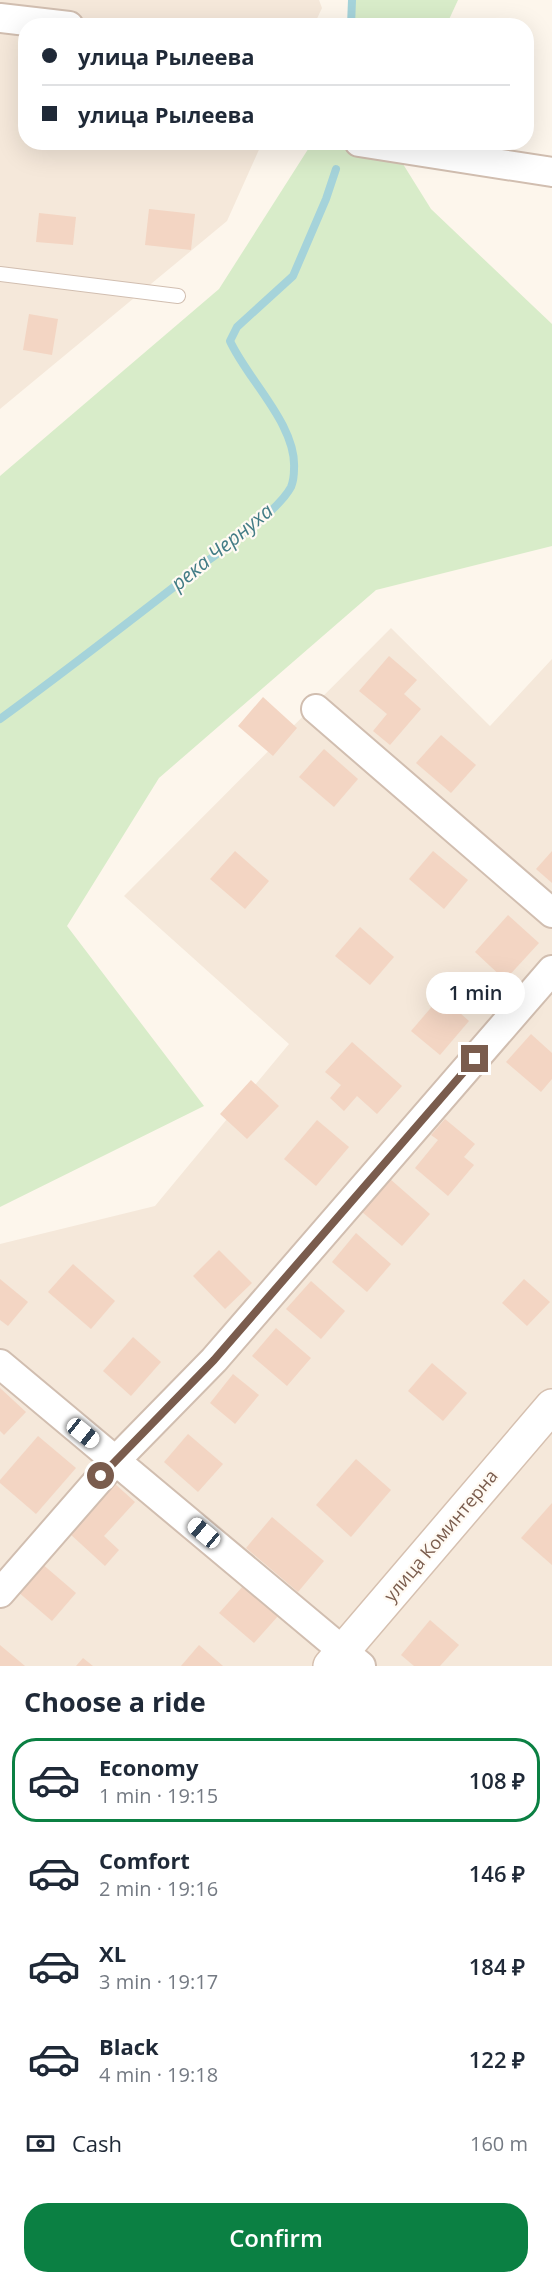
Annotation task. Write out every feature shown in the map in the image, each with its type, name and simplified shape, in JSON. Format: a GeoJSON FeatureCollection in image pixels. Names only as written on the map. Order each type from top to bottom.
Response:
{"type":"FeatureCollection","features":[{"type":"Feature","properties":{"kind":"street"},"geometry":{"type":"LineString","coordinates":[[0,18],[18,20]]}},
{"type":"Feature","properties":{"kind":"street"},"geometry":{"type":"LineString","coordinates":[[410,150],[552,172]]}},
{"type":"Feature","properties":{"kind":"street"},"geometry":{"type":"LineString","coordinates":[[316,709],[552,913]]}},
{"type":"Feature","properties":{"kind":"street"},"geometry":{"type":"LineString","coordinates":[[0,1593],[116,1460],[214,1360],[552,970]]}},
{"type":"Feature","properties":{"kind":"street"},"geometry":{"type":"LineString","coordinates":[[0,1364],[116,1460],[345,1661]]}},
{"type":"Feature","properties":{"kind":"street","name":"улица Коминтерна"},"geometry":{"type":"LineString","coordinates":[[345,1661],[552,1406]]}},
{"type":"Feature","properties":{"kind":"lane"},"geometry":{"type":"LineString","coordinates":[[0,274],[178,296]]}},
{"type":"Feature","properties":{"kind":"shaded area"},"geometry":{"type":"Polygon","coordinates":[[[0,0],[319,0],[322,8],[317,18],[18,18],[18,150],[259,150],[227,221],[0,409],[0,0]]]}},
{"type":"Feature","properties":{"kind":"shaded area"},"geometry":{"type":"Polygon","coordinates":[[[391,628],[490,726],[552,659],[552,1666],[0,1666],[0,1244],[155,1206],[289,1044],[124,896],[391,628]]]}},
{"type":"Feature","properties":{"kind":"green space"},"geometry":{"type":"Polygon","coordinates":[[[350,0],[458,0],[450,18],[354,18],[350,0]]]}},
{"type":"Feature","properties":{"kind":"green space"},"geometry":{"type":"Polygon","coordinates":[[[308,150],[394,150],[431,209],[552,324],[552,546],[376,590],[159,778],[67,926],[204,1106],[0,1207],[0,476],[219,289],[308,150]]]}},
{"type":"Feature","properties":{"kind":"building"},"geometry":{"type":"Polygon","coordinates":[[[149,209],[195,214],[191,250],[145,245],[149,209]]]}},
{"type":"Feature","properties":{"kind":"building"},"geometry":{"type":"Polygon","coordinates":[[[39,213],[76,217],[73,245],[36,242],[39,213]]]}},
{"type":"Feature","properties":{"kind":"building"},"geometry":{"type":"Polygon","coordinates":[[[29,314],[58,319],[52,355],[23,350],[29,314]]]}},
{"type":"Feature","properties":{"kind":"building"},"geometry":{"type":"Polygon","coordinates":[[[389,656],[417,680],[404,694],[421,709],[390,745],[373,731],[387,714],[359,691],[389,656]]]}},
{"type":"Feature","properties":{"kind":"building"},"geometry":{"type":"Polygon","coordinates":[[[263,697],[297,728],[273,756],[238,726],[263,697]]]}},
{"type":"Feature","properties":{"kind":"building"},"geometry":{"type":"Polygon","coordinates":[[[441,735],[476,765],[451,793],[416,763],[441,735]]]}},
{"type":"Feature","properties":{"kind":"building"},"geometry":{"type":"Polygon","coordinates":[[[324,749],[358,779],[334,807],[299,777],[324,749]]]}},
{"type":"Feature","properties":{"kind":"building"},"geometry":{"type":"Polygon","coordinates":[[[235,851],[269,881],[245,909],[210,879],[235,851]]]}},
{"type":"Feature","properties":{"kind":"building"},"geometry":{"type":"Polygon","coordinates":[[[433,851],[468,880],[444,909],[409,879],[433,851]]]}},
{"type":"Feature","properties":{"kind":"building"},"geometry":{"type":"Polygon","coordinates":[[[552,851],[552,883],[536,869],[552,851]]]}},
{"type":"Feature","properties":{"kind":"building"},"geometry":{"type":"Polygon","coordinates":[[[508,915],[539,943],[505,980],[475,952],[508,915]]]}},
{"type":"Feature","properties":{"kind":"building"},"geometry":{"type":"Polygon","coordinates":[[[360,927],[394,957],[370,985],[335,956],[360,927]]]}},
{"type":"Feature","properties":{"kind":"building"},"geometry":{"type":"Polygon","coordinates":[[[441,996],[469,1021],[440,1055],[411,1031],[441,996]]]}},
{"type":"Feature","properties":{"kind":"building"},"geometry":{"type":"Polygon","coordinates":[[[531,1034],[552,1053],[552,1079],[541,1092],[506,1062],[531,1034]]]}},
{"type":"Feature","properties":{"kind":"building"},"geometry":{"type":"Polygon","coordinates":[[[352,1042],[402,1086],[377,1114],[357,1096],[344,1111],[330,1098],[341,1085],[325,1072],[352,1042]]]}},
{"type":"Feature","properties":{"kind":"building"},"geometry":{"type":"Polygon","coordinates":[[[251,1080],[279,1106],[247,1139],[220,1114],[251,1080]]]}},
{"type":"Feature","properties":{"kind":"building"},"geometry":{"type":"Polygon","coordinates":[[[445,1119],[475,1144],[464,1157],[474,1165],[448,1196],[415,1168],[438,1140],[431,1135],[445,1119]]]}},
{"type":"Feature","properties":{"kind":"building"},"geometry":{"type":"Polygon","coordinates":[[[317,1120],[349,1147],[316,1186],[284,1159],[317,1120]]]}},
{"type":"Feature","properties":{"kind":"building"},"geometry":{"type":"Polygon","coordinates":[[[390,1179],[430,1214],[402,1246],[361,1211],[390,1179]]]}},
{"type":"Feature","properties":{"kind":"building"},"geometry":{"type":"Polygon","coordinates":[[[356,1233],[391,1264],[367,1292],[332,1262],[356,1233]]]}},
{"type":"Feature","properties":{"kind":"building"},"geometry":{"type":"Polygon","coordinates":[[[219,1250],[252,1283],[225,1309],[193,1276],[219,1250]]]}},
{"type":"Feature","properties":{"kind":"building"},"geometry":{"type":"Polygon","coordinates":[[[73,1264],[115,1301],[91,1329],[48,1292],[73,1264]]]}},
{"type":"Feature","properties":{"kind":"building"},"geometry":{"type":"Polygon","coordinates":[[[0,1279],[28,1302],[8,1326],[0,1320],[0,1279]]]}},
{"type":"Feature","properties":{"kind":"building"},"geometry":{"type":"Polygon","coordinates":[[[524,1279],[550,1302],[527,1326],[502,1303],[524,1279]]]}},
{"type":"Feature","properties":{"kind":"building"},"geometry":{"type":"Polygon","coordinates":[[[311,1281],[345,1311],[321,1339],[286,1309],[311,1281]]]}},
{"type":"Feature","properties":{"kind":"building"},"geometry":{"type":"Polygon","coordinates":[[[276,1328],[311,1358],[287,1386],[252,1356],[276,1328]]]}},
{"type":"Feature","properties":{"kind":"building"},"geometry":{"type":"Polygon","coordinates":[[[133,1337],[161,1362],[131,1396],[103,1371],[133,1337]]]}},
{"type":"Feature","properties":{"kind":"building"},"geometry":{"type":"Polygon","coordinates":[[[432,1363],[467,1393],[443,1421],[408,1391],[432,1363]]]}},
{"type":"Feature","properties":{"kind":"building"},"geometry":{"type":"Polygon","coordinates":[[[233,1374],[259,1395],[235,1424],[210,1403],[233,1374]]]}},
{"type":"Feature","properties":{"kind":"building"},"geometry":{"type":"Polygon","coordinates":[[[0,1388],[26,1412],[4,1435],[0,1431],[0,1388]]]}},
{"type":"Feature","properties":{"kind":"building"},"geometry":{"type":"Polygon","coordinates":[[[188,1434],[223,1464],[198,1492],[164,1462],[188,1434]]]}},
{"type":"Feature","properties":{"kind":"building"},"geometry":{"type":"Polygon","coordinates":[[[38,1436],[76,1468],[36,1514],[0,1483],[0,1480],[38,1436]]]}},
{"type":"Feature","properties":{"kind":"building"},"geometry":{"type":"Polygon","coordinates":[[[356,1459],[391,1490],[351,1537],[316,1505],[356,1459]]]}},
{"type":"Feature","properties":{"kind":"building"},"geometry":{"type":"Polygon","coordinates":[[[114,1483],[135,1502],[104,1536],[119,1550],[105,1566],[69,1533],[114,1483]]]}},
{"type":"Feature","properties":{"kind":"building"},"geometry":{"type":"Polygon","coordinates":[[[552,1503],[552,1565],[521,1538],[552,1503]]]}},
{"type":"Feature","properties":{"kind":"building"},"geometry":{"type":"Polygon","coordinates":[[[272,1517],[324,1561],[298,1592],[246,1548],[272,1517]]]}},
{"type":"Feature","properties":{"kind":"building"},"geometry":{"type":"Polygon","coordinates":[[[41,1563],[76,1593],[52,1621],[17,1591],[41,1563]]]}},
{"type":"Feature","properties":{"kind":"building"},"geometry":{"type":"Polygon","coordinates":[[[244,1585],[279,1615],[254,1643],[219,1613],[244,1585]]]}},
{"type":"Feature","properties":{"kind":"building"},"geometry":{"type":"Polygon","coordinates":[[[430,1620],[459,1645],[440,1666],[414,1666],[401,1655],[430,1620]]]}},
{"type":"Feature","properties":{"kind":"building"},"geometry":{"type":"Polygon","coordinates":[[[0,1645],[25,1666],[0,1666],[0,1645]]]}},
{"type":"Feature","properties":{"kind":"building"},"geometry":{"type":"Polygon","coordinates":[[[199,1645],[223,1666],[181,1666],[199,1645]]]}},
{"type":"Feature","properties":{"kind":"building"},"geometry":{"type":"Polygon","coordinates":[[[83,1658],[93,1666],[76,1666],[83,1658]]]}},
{"type":"Feature","properties":{"kind":"waterway","name":"река Чернуха"},"geometry":{"type":"LineString","coordinates":[[351,18],[352,0]]}},
{"type":"Feature","properties":{"kind":"waterway","name":"река Чернуха"},"geometry":{"type":"LineString","coordinates":[[0,719],[253,527],[276,506],[291,487],[294,469],[293,452],[288,436],[280,419],[230,341],[237,327],[293,276],[326,199],[336,169]]}},
{"type":"Feature","properties":{"kind":"route"},"geometry":{"type":"LineString","coordinates":[[101,1476],[214,1360],[475,1059]]}}]}
